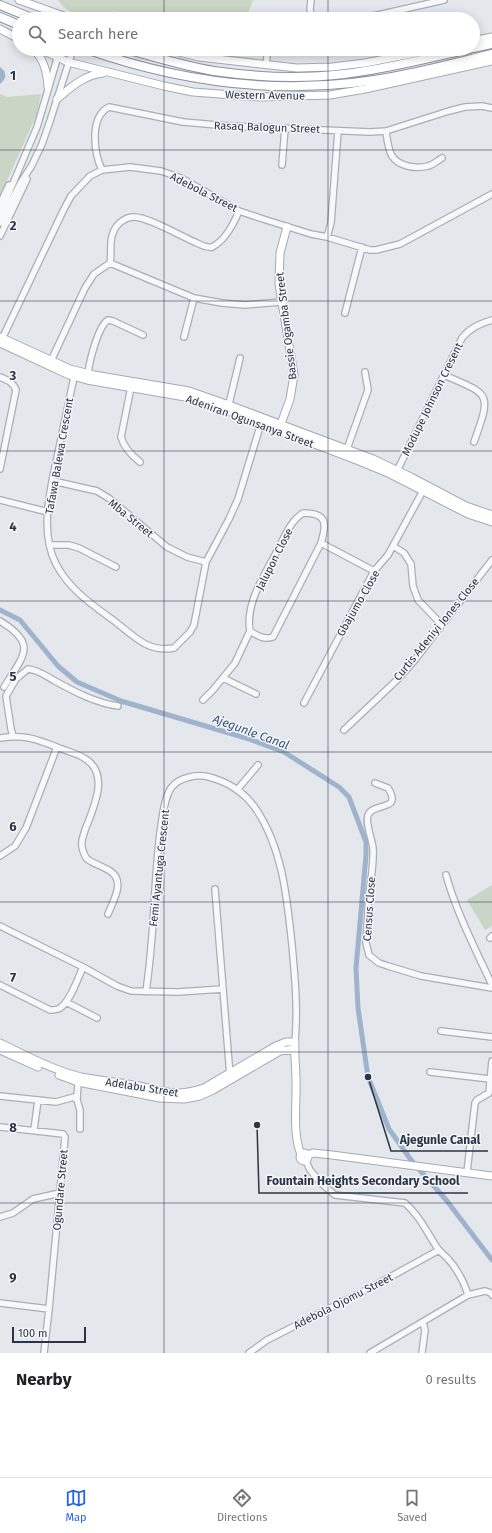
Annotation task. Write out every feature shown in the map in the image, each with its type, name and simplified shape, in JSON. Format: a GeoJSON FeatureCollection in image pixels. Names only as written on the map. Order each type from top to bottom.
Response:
{"type":"FeatureCollection","features":[{"type":"Feature","properties":{"kind":"highway"},"geometry":{"type":"LineString","coordinates":[[0,5],[17,12]]}},
{"type":"Feature","properties":{"kind":"highway"},"geometry":{"type":"LineString","coordinates":[[0,17],[12,22]]}},
{"type":"Feature","properties":{"kind":"highway"},"geometry":{"type":"LineString","coordinates":[[480,47],[492,44]]}},
{"type":"Feature","properties":{"kind":"highway","name":"Western Avenue"},"geometry":{"type":"LineString","coordinates":[[110,56],[187,76],[220,82],[252,86],[320,86],[385,78],[492,54]]}},
{"type":"Feature","properties":{"kind":"highway","name":"Western Avenue"},"geometry":{"type":"LineString","coordinates":[[152,56],[188,66],[222,72],[263,75],[318,76],[344,74],[394,66],[439,56]]}},
{"type":"Feature","properties":{"kind":"main road"},"geometry":{"type":"LineString","coordinates":[[19,0],[52,12]]}},
{"type":"Feature","properties":{"kind":"main road"},"geometry":{"type":"LineString","coordinates":[[0,29],[12,35]]}},
{"type":"Feature","properties":{"kind":"main road"},"geometry":{"type":"LineString","coordinates":[[480,40],[492,37]]}},
{"type":"Feature","properties":{"kind":"main road"},"geometry":{"type":"LineString","coordinates":[[39,56],[46,70],[48,87]]}},
{"type":"Feature","properties":{"kind":"main road"},"geometry":{"type":"LineString","coordinates":[[195,56],[297,68],[332,67],[406,56]]}},
{"type":"Feature","properties":{"kind":"main road","name":"Western Avenue"},"geometry":{"type":"LineString","coordinates":[[57,57],[68,62],[193,92],[260,97],[330,95],[365,89],[492,61]]}},
{"type":"Feature","properties":{"kind":"main road"},"geometry":{"type":"LineString","coordinates":[[57,99],[80,80],[94,74],[107,72]]}},
{"type":"Feature","properties":{"kind":"main road","name":"Bassie Ogamba Street"},"geometry":{"type":"LineString","coordinates":[[281,424],[290,399],[294,375],[281,302],[278,268],[287,226]]}},
{"type":"Feature","properties":{"kind":"main road","name":"Adeniran Ogunsanya Street"},"geometry":{"type":"LineString","coordinates":[[1,341],[74,377],[88,377],[188,391],[359,461],[396,473]]}},
{"type":"Feature","properties":{"kind":"main road","name":"Adeniran Ogunsanya Street"},"geometry":{"type":"LineString","coordinates":[[50,364],[88,377],[185,397],[228,408]]}},
{"type":"Feature","properties":{"kind":"main road","name":"Adeniran Ogunsanya Street"},"geometry":{"type":"LineString","coordinates":[[262,420],[281,424],[347,449],[424,488],[468,514],[492,522]]}},
{"type":"Feature","properties":{"kind":"main road","name":"Adeniran Ogunsanya Street"},"geometry":{"type":"LineString","coordinates":[[424,488],[466,506],[492,515]]}},
{"type":"Feature","properties":{"kind":"main road"},"geometry":{"type":"LineString","coordinates":[[295,1042],[296,1139],[305,1157],[313,1153],[326,1154],[492,1176]]}},
{"type":"Feature","properties":{"kind":"main road","name":"Adelabu Street"},"geometry":{"type":"LineString","coordinates":[[0,1050],[55,1074],[160,1098],[184,1099],[200,1096],[230,1077],[295,1042]]}},
{"type":"Feature","properties":{"kind":"main road","name":"Adelabu Street"},"geometry":{"type":"LineString","coordinates":[[0,1043],[57,1070],[80,1079]]}},
{"type":"Feature","properties":{"kind":"street"},"geometry":{"type":"LineString","coordinates":[[311,0],[311,12]]}},
{"type":"Feature","properties":{"kind":"street"},"geometry":{"type":"LineString","coordinates":[[391,12],[444,0]]}},
{"type":"Feature","properties":{"kind":"street"},"geometry":{"type":"LineString","coordinates":[[0,236],[23,188],[46,132],[70,56]]}},
{"type":"Feature","properties":{"kind":"street"},"geometry":{"type":"LineString","coordinates":[[266,64],[267,56]]}},
{"type":"Feature","properties":{"kind":"street"},"geometry":{"type":"LineString","coordinates":[[0,214],[37,127],[57,57]]}},
{"type":"Feature","properties":{"kind":"street","name":"Rasaq Balogun Street"},"geometry":{"type":"LineString","coordinates":[[102,170],[96,156],[95,137],[100,113],[109,107],[184,122],[229,126],[386,132],[465,107],[477,106],[492,108]]}},
{"type":"Feature","properties":{"kind":"street"},"geometry":{"type":"LineString","coordinates":[[282,165],[285,128]]}},
{"type":"Feature","properties":{"kind":"street"},"geometry":{"type":"LineString","coordinates":[[327,237],[331,223],[338,131]]}},
{"type":"Feature","properties":{"kind":"street"},"geometry":{"type":"LineString","coordinates":[[386,132],[391,154],[396,161],[411,167],[419,168],[430,166],[442,158]]}},
{"type":"Feature","properties":{"kind":"street"},"geometry":{"type":"LineString","coordinates":[[0,204],[23,160]]}},
{"type":"Feature","properties":{"kind":"street"},"geometry":{"type":"LineString","coordinates":[[0,223],[20,184],[32,165]]}},
{"type":"Feature","properties":{"kind":"street","name":"Adebola Street"},"geometry":{"type":"LineString","coordinates":[[1,341],[71,196],[90,176],[102,170],[130,167],[170,174],[195,185],[239,211],[311,234],[376,250],[400,244],[492,194]]}},
{"type":"Feature","properties":{"kind":"street"},"geometry":{"type":"LineString","coordinates":[[50,364],[85,288],[94,274],[110,263],[113,233],[120,222],[128,218],[135,217],[144,219],[208,247],[222,239],[233,225],[239,211]]}},
{"type":"Feature","properties":{"kind":"street"},"geometry":{"type":"LineString","coordinates":[[346,313],[362,247]]}},
{"type":"Feature","properties":{"kind":"street"},"geometry":{"type":"LineString","coordinates":[[110,263],[194,298],[211,302],[244,305],[281,302]]}},
{"type":"Feature","properties":{"kind":"street"},"geometry":{"type":"LineString","coordinates":[[184,337],[194,298]]}},
{"type":"Feature","properties":{"kind":"street","name":"Modupe Johnson Cresent"},"geometry":{"type":"LineString","coordinates":[[396,473],[462,338],[466,332],[479,324],[492,320]]}},
{"type":"Feature","properties":{"kind":"street"},"geometry":{"type":"LineString","coordinates":[[88,377],[90,363],[101,328],[106,321],[113,321],[142,335]]}},
{"type":"Feature","properties":{"kind":"street"},"geometry":{"type":"LineString","coordinates":[[228,408],[240,358]]}},
{"type":"Feature","properties":{"kind":"street"},"geometry":{"type":"LineString","coordinates":[[347,449],[368,390],[365,372]]}},
{"type":"Feature","properties":{"kind":"street"},"geometry":{"type":"LineString","coordinates":[[444,375],[474,387],[484,394],[486,398],[488,405],[487,411],[474,442]]}},
{"type":"Feature","properties":{"kind":"street"},"geometry":{"type":"LineString","coordinates":[[0,377],[14,385],[16,390],[0,469]]}},
{"type":"Feature","properties":{"kind":"street","name":"Tafawa Balewa Crescent"},"geometry":{"type":"LineString","coordinates":[[74,377],[48,512],[50,545],[56,563],[64,577],[76,591],[137,639],[148,646],[159,649],[174,648],[190,632],[194,625],[206,562],[229,519],[238,498],[262,420]]}},
{"type":"Feature","properties":{"kind":"street"},"geometry":{"type":"LineString","coordinates":[[131,387],[121,437],[123,445],[129,453],[140,462]]}},
{"type":"Feature","properties":{"kind":"street","name":"Mba Street"},"geometry":{"type":"LineString","coordinates":[[53,481],[97,491],[110,499],[167,547],[175,552],[206,562]]}},
{"type":"Feature","properties":{"kind":"street","name":"Gbajumo Close"},"geometry":{"type":"LineString","coordinates":[[304,703],[374,571],[382,563],[393,546],[424,488]]}},
{"type":"Feature","properties":{"kind":"street"},"geometry":{"type":"LineString","coordinates":[[0,500],[48,512]]}},
{"type":"Feature","properties":{"kind":"street","name":"Jalupon Close"},"geometry":{"type":"LineString","coordinates":[[203,700],[235,663],[250,631],[248,622],[256,593],[290,526],[303,513],[314,514],[321,517],[325,525],[321,543],[274,637],[268,639],[263,638],[250,631]]}},
{"type":"Feature","properties":{"kind":"street"},"geometry":{"type":"LineString","coordinates":[[321,543],[374,571]]}},
{"type":"Feature","properties":{"kind":"street"},"geometry":{"type":"LineString","coordinates":[[50,545],[69,545],[79,548],[116,566]]}},
{"type":"Feature","properties":{"kind":"street"},"geometry":{"type":"LineString","coordinates":[[393,546],[404,553],[411,564],[413,586],[418,600],[442,625]]}},
{"type":"Feature","properties":{"kind":"street","name":"Curtis Adeniyi Jones Close"},"geometry":{"type":"LineString","coordinates":[[344,730],[398,679],[414,661],[492,560]]}},
{"type":"Feature","properties":{"kind":"street"},"geometry":{"type":"LineString","coordinates":[[0,621],[14,630],[24,644],[22,659],[4,687],[13,736]]}},
{"type":"Feature","properties":{"kind":"street"},"geometry":{"type":"LineString","coordinates":[[22,659],[28,669]]}},
{"type":"Feature","properties":{"kind":"street"},"geometry":{"type":"LineString","coordinates":[[4,687],[28,669],[36,670],[54,681],[98,702],[118,706]]}},
{"type":"Feature","properties":{"kind":"street"},"geometry":{"type":"LineString","coordinates":[[223,678],[256,694]]}},
{"type":"Feature","properties":{"kind":"street"},"geometry":{"type":"LineString","coordinates":[[0,738],[13,736],[42,740],[85,758],[95,769],[99,784],[82,842],[87,859],[114,874],[119,884],[108,914]]}},
{"type":"Feature","properties":{"kind":"street"},"geometry":{"type":"LineString","coordinates":[[0,856],[15,846],[26,828],[57,747]]}},
{"type":"Feature","properties":{"kind":"street"},"geometry":{"type":"LineString","coordinates":[[237,790],[258,765]]}},
{"type":"Feature","properties":{"kind":"street","name":"Femi Ayantuga Crescent"},"geometry":{"type":"LineString","coordinates":[[146,992],[151,947],[155,875],[164,804],[171,788],[180,780],[192,776],[204,776],[219,780],[237,790],[247,798],[256,809],[270,834],[284,878],[297,998],[295,1042]]}},
{"type":"Feature","properties":{"kind":"street","name":"Census Close"},"geometry":{"type":"LineString","coordinates":[[375,783],[388,788],[392,796],[392,801],[390,804],[372,810],[368,814],[373,848],[366,943],[369,955],[379,963],[413,974],[492,988]]}},
{"type":"Feature","properties":{"kind":"street"},"geometry":{"type":"LineString","coordinates":[[446,875],[465,929],[492,985]]}},
{"type":"Feature","properties":{"kind":"street"},"geometry":{"type":"LineString","coordinates":[[215,889],[230,1077]]}},
{"type":"Feature","properties":{"kind":"street"},"geometry":{"type":"LineString","coordinates":[[0,926],[83,967],[117,986],[131,991],[178,992],[223,988]]}},
{"type":"Feature","properties":{"kind":"street"},"geometry":{"type":"LineString","coordinates":[[0,985],[50,1010],[60,1009],[66,1002],[83,967]]}},
{"type":"Feature","properties":{"kind":"street"},"geometry":{"type":"LineString","coordinates":[[66,1002],[96,1018]]}},
{"type":"Feature","properties":{"kind":"street"},"geometry":{"type":"LineString","coordinates":[[441,1031],[492,1037]]}},
{"type":"Feature","properties":{"kind":"street"},"geometry":{"type":"LineString","coordinates":[[467,1172],[475,1103],[477,1100],[489,1093],[492,1060]]}},
{"type":"Feature","properties":{"kind":"street"},"geometry":{"type":"LineString","coordinates":[[430,1072],[490,1079]]}},
{"type":"Feature","properties":{"kind":"street"},"geometry":{"type":"LineString","coordinates":[[80,1079],[77,1100],[80,1110],[80,1129]]}},
{"type":"Feature","properties":{"kind":"street"},"geometry":{"type":"LineString","coordinates":[[0,1096],[56,1102],[74,1097],[77,1100]]}},
{"type":"Feature","properties":{"kind":"street"},"geometry":{"type":"LineString","coordinates":[[34,1130],[38,1100]]}},
{"type":"Feature","properties":{"kind":"street","name":"Ogundare Street"},"geometry":{"type":"LineString","coordinates":[[0,1128],[34,1130],[63,1134],[65,1136],[44,1353]]}},
{"type":"Feature","properties":{"kind":"street"},"geometry":{"type":"LineString","coordinates":[[305,1157],[310,1170],[321,1184],[335,1195],[405,1203],[419,1218],[439,1250],[448,1258],[467,1290],[468,1295]]}},
{"type":"Feature","properties":{"kind":"street"},"geometry":{"type":"LineString","coordinates":[[0,1217],[13,1213],[33,1199],[60,1193]]}},
{"type":"Feature","properties":{"kind":"street","name":"Adebola Ojomu Street"},"geometry":{"type":"LineString","coordinates":[[249,1353],[280,1333],[366,1290],[439,1250]]}},
{"type":"Feature","properties":{"kind":"street"},"geometry":{"type":"LineString","coordinates":[[370,1353],[468,1295],[485,1291],[491,1293],[492,1295]]}},
{"type":"Feature","properties":{"kind":"street"},"geometry":{"type":"LineString","coordinates":[[0,1303],[49,1310]]}},
{"type":"Feature","properties":{"kind":"street"},"geometry":{"type":"LineString","coordinates":[[422,1353],[425,1330],[423,1323]]}},
{"type":"Feature","properties":{"kind":"green space"},"geometry":{"type":"Polygon","coordinates":[[[58,0],[253,0],[249,12],[72,12],[58,0]]]}},
{"type":"Feature","properties":{"kind":"green space"},"geometry":{"type":"Polygon","coordinates":[[[0,94],[7,97],[41,94],[37,114],[0,196],[0,94]]]}},
{"type":"Feature","properties":{"kind":"green space"},"geometry":{"type":"Polygon","coordinates":[[[492,885],[492,926],[485,930],[467,900],[492,885]]]}},
{"type":"Feature","properties":{"kind":"water"},"geometry":{"type":"Polygon","coordinates":[[[0,67],[5,73],[5,77],[0,84],[0,67]]]}},
{"type":"Feature","properties":{"kind":"waterway","name":"Ajegunle Canal"},"geometry":{"type":"LineString","coordinates":[[0,610],[20,620],[58,666],[77,682],[121,701],[246,738],[284,752],[339,787],[349,797],[366,842],[356,968],[358,1008],[368,1077],[389,1129],[411,1160],[447,1201],[492,1260]]}},
{"type":"Feature","properties":{"kind":"place","name":"Ajegunle Canal"},"geometry":{"type":"Point","coordinates":[368,1077]}},
{"type":"Feature","properties":{"kind":"place","name":"Fountain Heights Secondary School"},"geometry":{"type":"Point","coordinates":[257,1125]}}]}
